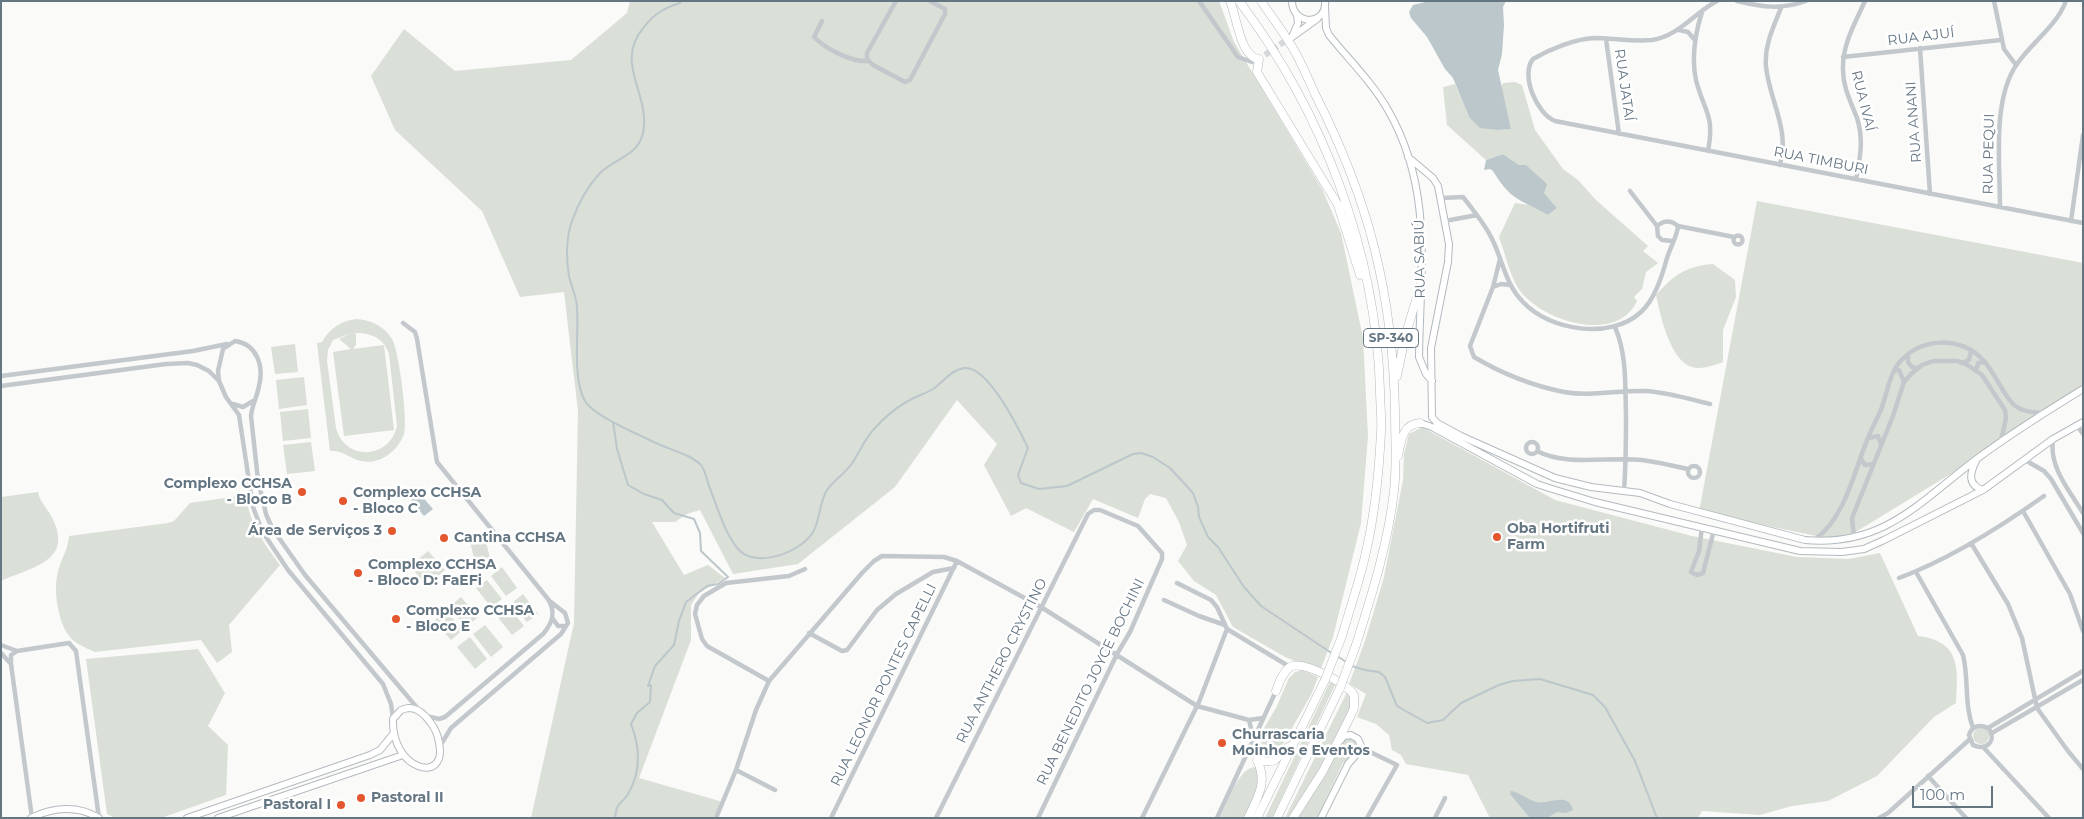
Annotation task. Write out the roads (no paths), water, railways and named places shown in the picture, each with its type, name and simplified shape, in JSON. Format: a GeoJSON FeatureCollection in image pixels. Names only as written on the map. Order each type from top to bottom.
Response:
{"type":"FeatureCollection","features":[{"type":"Feature","properties":{"kind":"highway"},"geometry":{"type":"LineString","coordinates":[[1230,1],[1244,48],[1251,57],[1262,57],[1257,72],[1338,205],[1355,261],[1370,300]]}},
{"type":"Feature","properties":{"kind":"highway","name":"SP-340"},"geometry":{"type":"LineString","coordinates":[[1239,1],[1277,56],[1308,111],[1344,200],[1360,255],[1376,332],[1381,430],[1376,489],[1366,552],[1342,636],[1325,680],[1257,818]]}},
{"type":"Feature","properties":{"kind":"highway","name":"SP-340"},"geometry":{"type":"LineString","coordinates":[[1261,1],[1291,45],[1339,141],[1360,195],[1377,256],[1387,308],[1394,363],[1396,470],[1383,556],[1356,645],[1340,688],[1278,818]]}},
{"type":"Feature","properties":{"kind":"highway"},"geometry":{"type":"LineString","coordinates":[[1394,391],[1405,337],[1422,280]]}},
{"type":"Feature","properties":{"kind":"highway"},"geometry":{"type":"LineString","coordinates":[[1396,470],[1402,436],[1406,428],[1420,423]]}},
{"type":"Feature","properties":{"kind":"highway"},"geometry":{"type":"LineString","coordinates":[[1276,691],[1281,678],[1290,667],[1295,665],[1304,666],[1348,687],[1354,695],[1355,701],[1352,715],[1328,762],[1293,818]]}},
{"type":"Feature","properties":{"kind":"highway"},"geometry":{"type":"LineString","coordinates":[[1257,760],[1273,762],[1285,747],[1292,745]]}},
{"type":"Feature","properties":{"kind":"highway"},"geometry":{"type":"LineString","coordinates":[[1248,818],[1262,785],[1262,770],[1257,760]]}},
{"type":"Feature","properties":{"kind":"main road"},"geometry":{"type":"LineString","coordinates":[[1292,1],[1298,23],[1292,36],[1311,25],[1319,17],[1326,3]]}},
{"type":"Feature","properties":{"kind":"main road","name":"RUA SABIÚ"},"geometry":{"type":"LineString","coordinates":[[1326,3],[1326,28],[1329,35],[1362,72],[1380,97],[1396,125],[1408,157],[1422,224],[1419,357],[1426,374],[1432,381]]}},
{"type":"Feature","properties":{"kind":"main road"},"geometry":{"type":"LineString","coordinates":[[1296,14],[1300,18],[1309,20],[1319,17]]}},
{"type":"Feature","properties":{"kind":"main road"},"geometry":{"type":"LineString","coordinates":[[1408,157],[1433,178],[1438,186],[1442,198],[1449,244],[1448,262],[1431,348],[1432,417],[1437,424],[1500,455],[1571,483]]}},
{"type":"Feature","properties":{"kind":"main road"},"geometry":{"type":"LineString","coordinates":[[1537,484],[1544,479],[1624,490],[1804,540],[1841,541],[1884,526],[1912,510],[1976,459],[2083,389]]}},
{"type":"Feature","properties":{"kind":"main road"},"geometry":{"type":"LineString","coordinates":[[1420,423],[1430,420],[1432,417]]}},
{"type":"Feature","properties":{"kind":"main road"},"geometry":{"type":"LineString","coordinates":[[1420,423],[1432,427],[1537,484],[1595,502],[1800,551],[1842,552],[1864,549],[1983,490],[2053,439],[2080,424]]}},
{"type":"Feature","properties":{"kind":"main road"},"geometry":{"type":"LineString","coordinates":[[1976,459],[1972,469],[1971,482],[1974,486],[1983,490]]}},
{"type":"Feature","properties":{"kind":"main road"},"geometry":{"type":"LineString","coordinates":[[408,708],[422,713],[436,730],[440,746],[439,759],[429,768],[415,765],[403,755],[394,733],[393,719],[401,710],[408,708]]}},
{"type":"Feature","properties":{"kind":"main road"},"geometry":{"type":"LineString","coordinates":[[187,818],[370,755],[380,750],[394,733]]}},
{"type":"Feature","properties":{"kind":"main road"},"geometry":{"type":"LineString","coordinates":[[1321,818],[1348,764],[1362,748],[1360,742],[1351,735],[1344,736],[1341,738],[1328,762]]}},
{"type":"Feature","properties":{"kind":"main road"},"geometry":{"type":"LineString","coordinates":[[218,818],[403,755]]}},
{"type":"Feature","properties":{"kind":"main road"},"geometry":{"type":"LineString","coordinates":[[32,818],[61,809],[85,811],[99,818]]}},
{"type":"Feature","properties":{"kind":"street"},"geometry":{"type":"LineString","coordinates":[[896,1],[867,53],[867,59],[874,65],[905,82],[910,80],[945,14],[944,9],[930,1]]}},
{"type":"Feature","properties":{"kind":"street"},"geometry":{"type":"LineString","coordinates":[[1199,1],[1238,57],[1252,62],[1262,57]]}},
{"type":"Feature","properties":{"kind":"street"},"geometry":{"type":"LineString","coordinates":[[1606,38],[1653,40],[1679,30],[1717,1]]}},
{"type":"Feature","properties":{"kind":"street"},"geometry":{"type":"LineString","coordinates":[[1737,1],[1762,8],[1781,8],[1806,1]]}},
{"type":"Feature","properties":{"kind":"street","name":"RUA IVAÍ"},"geometry":{"type":"LineString","coordinates":[[1856,179],[1861,153],[1861,134],[1858,120],[1846,94],[1843,57],[1851,31],[1865,1]]}},
{"type":"Feature","properties":{"kind":"street"},"geometry":{"type":"LineString","coordinates":[[1994,1],[2004,49],[2016,65]]}},
{"type":"Feature","properties":{"kind":"street","name":"RUA PEQUI"},"geometry":{"type":"LineString","coordinates":[[2000,207],[2000,115],[2006,86],[2016,65],[2060,15],[2066,1]]}},
{"type":"Feature","properties":{"kind":"street"},"geometry":{"type":"LineString","coordinates":[[1780,165],[1784,147],[1777,107],[1768,81],[1766,53],[1769,35],[1781,8]]}},
{"type":"Feature","properties":{"kind":"street"},"geometry":{"type":"LineString","coordinates":[[1703,10],[1694,41],[1696,77],[1711,122],[1708,151]]}},
{"type":"Feature","properties":{"kind":"street"},"geometry":{"type":"LineString","coordinates":[[822,21],[814,37],[820,43],[858,62],[867,61],[867,59]]}},
{"type":"Feature","properties":{"kind":"street"},"geometry":{"type":"LineString","coordinates":[[1679,30],[1688,32],[1694,41]]}},
{"type":"Feature","properties":{"kind":"street","name":"RUA TIMBURI"},"geometry":{"type":"LineString","coordinates":[[1606,38],[1579,40],[1538,55],[1529,64],[1528,78],[1540,111],[1547,118],[1555,122],[2083,223]]}},
{"type":"Feature","properties":{"kind":"street","name":"RUA JATAÍ"},"geometry":{"type":"LineString","coordinates":[[1606,38],[1619,134]]}},
{"type":"Feature","properties":{"kind":"street","name":"RUA AJUÍ"},"geometry":{"type":"LineString","coordinates":[[1843,57],[2002,40]]}},
{"type":"Feature","properties":{"kind":"street","name":"RUA ANANI"},"geometry":{"type":"LineString","coordinates":[[1920,48],[1930,194]]}},
{"type":"Feature","properties":{"kind":"street"},"geometry":{"type":"LineString","coordinates":[[2071,220],[2083,135]]}},
{"type":"Feature","properties":{"kind":"street"},"geometry":{"type":"LineString","coordinates":[[1630,192],[1657,226],[1656,231],[1662,240],[1672,241]]}},
{"type":"Feature","properties":{"kind":"street"},"geometry":{"type":"LineString","coordinates":[[1442,198],[1463,197],[1492,239],[1510,285],[1523,302],[1550,320],[1581,328],[1615,327],[1641,312],[1649,302],[1662,274],[1672,241],[1677,234],[1678,226]]}},
{"type":"Feature","properties":{"kind":"street"},"geometry":{"type":"LineString","coordinates":[[1446,221],[1477,215]]}},
{"type":"Feature","properties":{"kind":"street"},"geometry":{"type":"LineString","coordinates":[[1657,226],[1665,221],[1670,221],[1678,226],[1734,238]]}},
{"type":"Feature","properties":{"kind":"street"},"geometry":{"type":"LineString","coordinates":[[1500,258],[1493,286],[1470,346],[1474,357],[1526,381],[1566,392],[1588,394],[1625,392],[1663,393],[1710,404]]}},
{"type":"Feature","properties":{"kind":"street"},"geometry":{"type":"LineString","coordinates":[[1493,286],[1501,284],[1510,285]]}},
{"type":"Feature","properties":{"kind":"street"},"geometry":{"type":"LineString","coordinates":[[219,382],[223,349],[235,341],[249,345],[255,352],[261,374],[251,416],[258,480],[266,514],[272,528],[305,575],[422,713],[439,719],[445,717],[543,634],[553,618],[552,605],[437,462],[417,339],[415,332],[403,322]]}},
{"type":"Feature","properties":{"kind":"street"},"geometry":{"type":"LineString","coordinates":[[1615,327],[1621,340],[1624,357],[1626,459],[1624,490]]}},
{"type":"Feature","properties":{"kind":"street"},"geometry":{"type":"LineString","coordinates":[[1813,541],[1831,527],[1881,409],[1894,370],[1908,354],[1930,343],[1937,342],[1945,342],[1971,351],[1985,362],[2012,404],[2024,411],[2044,414]]}},
{"type":"Feature","properties":{"kind":"street"},"geometry":{"type":"LineString","coordinates":[[1,376],[193,351],[229,344]]}},
{"type":"Feature","properties":{"kind":"street"},"geometry":{"type":"LineString","coordinates":[[1962,363],[1969,360],[1971,351]]}},
{"type":"Feature","properties":{"kind":"street"},"geometry":{"type":"LineString","coordinates":[[1908,354],[1909,365],[1912,368],[1919,368]]}},
{"type":"Feature","properties":{"kind":"street"},"geometry":{"type":"LineString","coordinates":[[1854,538],[1852,518],[1894,416],[1904,382],[1919,368],[1933,361],[1962,363],[1976,371],[1988,382],[2005,410],[2006,418],[2001,442]]}},
{"type":"Feature","properties":{"kind":"street"},"geometry":{"type":"LineString","coordinates":[[1976,371],[1978,363],[1985,362]]}},
{"type":"Feature","properties":{"kind":"street"},"geometry":{"type":"LineString","coordinates":[[1,386],[166,364],[192,363],[206,369],[219,382],[239,415],[253,507],[262,531],[288,570],[383,684],[392,704],[393,719]]}},
{"type":"Feature","properties":{"kind":"street"},"geometry":{"type":"LineString","coordinates":[[1894,370],[1899,370],[1904,382]]}},
{"type":"Feature","properties":{"kind":"street"},"geometry":{"type":"LineString","coordinates":[[231,403],[243,406],[254,400]]}},
{"type":"Feature","properties":{"kind":"street"},"geometry":{"type":"LineString","coordinates":[[2080,424],[2083,434]]}},
{"type":"Feature","properties":{"kind":"street"},"geometry":{"type":"LineString","coordinates":[[1868,438],[1878,436],[1881,445]]}},
{"type":"Feature","properties":{"kind":"street"},"geometry":{"type":"LineString","coordinates":[[2053,439],[2052,453],[2056,468],[2083,513]]}},
{"type":"Feature","properties":{"kind":"street"},"geometry":{"type":"LineString","coordinates":[[1537,452],[1567,459],[1642,460],[1688,469]]}},
{"type":"Feature","properties":{"kind":"street"},"geometry":{"type":"LineString","coordinates":[[1861,458],[1865,466],[1873,464]]}},
{"type":"Feature","properties":{"kind":"street"},"geometry":{"type":"LineString","coordinates":[[2025,460],[2044,471],[2051,479],[2083,533]]}},
{"type":"Feature","properties":{"kind":"street"},"geometry":{"type":"LineString","coordinates":[[1899,578],[1916,572],[1971,543],[2044,496]]}},
{"type":"Feature","properties":{"kind":"street","name":"RUA BENEDITO JOYCE BOCHINI"},"geometry":{"type":"LineString","coordinates":[[1038,818],[1130,632],[1163,556],[1134,523],[1100,510],[1094,510],[1088,514]]}},
{"type":"Feature","properties":{"kind":"street"},"geometry":{"type":"LineString","coordinates":[[2023,511],[2070,594],[2083,631]]}},
{"type":"Feature","properties":{"kind":"street","name":"RUA ANTHERO CRYSTINO"},"geometry":{"type":"LineString","coordinates":[[936,818],[1088,514]]}},
{"type":"Feature","properties":{"kind":"street"},"geometry":{"type":"LineString","coordinates":[[1702,527],[1698,551],[1691,568],[1691,572],[1696,575],[1703,573],[1705,569],[1706,556],[1714,530]]}},
{"type":"Feature","properties":{"kind":"street"},"geometry":{"type":"LineString","coordinates":[[1971,543],[2008,604],[2022,638],[2037,708],[2068,751],[2083,768]]}},
{"type":"Feature","properties":{"kind":"street"},"geometry":{"type":"LineString","coordinates":[[716,818],[736,770],[756,710],[769,681],[809,633],[878,558],[886,556],[944,556],[957,561],[1041,607],[1118,654],[1197,706],[1249,720],[1264,718]]}},
{"type":"Feature","properties":{"kind":"street","name":"RUA LEONOR PONTES CAPELLI"},"geometry":{"type":"LineString","coordinates":[[831,818],[957,561]]}},
{"type":"Feature","properties":{"kind":"street"},"geometry":{"type":"LineString","coordinates":[[809,633],[842,651],[847,650],[877,610],[896,594],[933,572],[954,568]]}},
{"type":"Feature","properties":{"kind":"street"},"geometry":{"type":"LineString","coordinates":[[769,681],[707,646],[702,639],[694,614],[697,605],[704,596],[726,583],[789,576],[805,569]]}},
{"type":"Feature","properties":{"kind":"street"},"geometry":{"type":"LineString","coordinates":[[1916,572],[1963,655],[1967,670],[1966,694],[1968,714],[1973,728],[1970,739],[1973,745],[1978,748],[1984,748],[1989,744],[1992,733],[2083,680]]}},
{"type":"Feature","properties":{"kind":"street"},"geometry":{"type":"LineString","coordinates":[[1142,818],[1197,706],[1226,627],[1214,602],[1177,583]]}},
{"type":"Feature","properties":{"kind":"street"},"geometry":{"type":"LineString","coordinates":[[440,746],[450,728],[560,634],[566,626],[568,618],[548,599]]}},
{"type":"Feature","properties":{"kind":"street"},"geometry":{"type":"LineString","coordinates":[[1164,600],[1226,627],[1290,667]]}},
{"type":"Feature","properties":{"kind":"street"},"geometry":{"type":"LineString","coordinates":[[553,618],[558,626],[566,626]]}},
{"type":"Feature","properties":{"kind":"street"},"geometry":{"type":"LineString","coordinates":[[32,818],[11,655],[16,651],[69,642],[76,651],[99,818]]}},
{"type":"Feature","properties":{"kind":"street"},"geometry":{"type":"LineString","coordinates":[[1,645],[16,651]]}},
{"type":"Feature","properties":{"kind":"street"},"geometry":{"type":"LineString","coordinates":[[1,653],[11,664]]}},
{"type":"Feature","properties":{"kind":"street"},"geometry":{"type":"LineString","coordinates":[[1988,728],[2083,671]]}},
{"type":"Feature","properties":{"kind":"street"},"geometry":{"type":"LineString","coordinates":[[1217,818],[1276,691]]}},
{"type":"Feature","properties":{"kind":"street"},"geometry":{"type":"LineString","coordinates":[[1249,720],[1254,741]]}},
{"type":"Feature","properties":{"kind":"street"},"geometry":{"type":"LineString","coordinates":[[1973,728],[1978,726],[1988,728],[1992,733]]}},
{"type":"Feature","properties":{"kind":"street"},"geometry":{"type":"LineString","coordinates":[[1879,818],[1888,813],[1970,739]]}},
{"type":"Feature","properties":{"kind":"street"},"geometry":{"type":"LineString","coordinates":[[1362,748],[1397,766],[1367,818]]}},
{"type":"Feature","properties":{"kind":"street"},"geometry":{"type":"LineString","coordinates":[[1984,748],[2048,818]]}},
{"type":"Feature","properties":{"kind":"street"},"geometry":{"type":"LineString","coordinates":[[1248,752],[1257,760]]}},
{"type":"Feature","properties":{"kind":"street"},"geometry":{"type":"LineString","coordinates":[[736,770],[775,790]]}},
{"type":"Feature","properties":{"kind":"street"},"geometry":{"type":"LineString","coordinates":[[1928,776],[1966,818]]}},
{"type":"Feature","properties":{"kind":"street"},"geometry":{"type":"LineString","coordinates":[[1435,818],[1445,798]]}},
{"type":"Feature","properties":{"kind":"street"},"geometry":{"type":"LineString","coordinates":[[1888,813],[1892,818]]}},
{"type":"Feature","properties":{"kind":"waterway"},"geometry":{"type":"LineString","coordinates":[[681,1],[664,9],[652,18],[635,41],[632,66],[644,118],[643,133],[640,141],[631,152],[600,173],[587,189],[570,227],[567,262],[577,304],[577,368],[581,391],[590,407],[618,425],[686,455],[701,465],[722,520],[735,545],[748,556],[768,558],[799,546],[813,532],[822,500],[827,490],[850,466],[870,433],[886,417],[911,399],[933,389],[956,371],[965,368],[974,370],[993,387],[1018,427],[1028,448],[1018,475],[1021,483],[1039,489],[1067,486],[1133,454],[1141,453],[1153,457],[1170,468],[1193,493],[1199,517],[1208,537],[1218,547],[1244,587],[1261,606],[1333,654]]}},
{"type":"Feature","properties":{"kind":"waterway"},"geometry":{"type":"LineString","coordinates":[[613,422],[617,449],[628,485],[644,494],[662,500],[674,513],[694,519],[700,533],[701,551],[728,577],[718,584],[707,586],[686,602],[679,621],[674,645],[655,666],[648,686],[651,685],[650,702],[637,713],[631,724],[638,759],[635,777],[628,794],[618,806],[615,818]]}},
{"type":"Feature","properties":{"kind":"waterway"},"geometry":{"type":"LineString","coordinates":[[1337,656],[1348,663]]}},
{"type":"Feature","properties":{"kind":"waterway"},"geometry":{"type":"LineString","coordinates":[[1352,666],[1379,672],[1385,677],[1397,706],[1427,723],[1443,720],[1461,703],[1499,685],[1513,681],[1540,679],[1593,695],[1605,707],[1635,761],[1657,818]]}},
{"type":"Feature","properties":{"kind":"tunnel"},"geometry":{"type":"LineString","coordinates":[[1265,55],[1291,37]]}},
{"type":"Feature","properties":{"kind":"place","name":"Complexo CCHSA - Bloco B"},"geometry":{"type":"Point","coordinates":[302,492]}},
{"type":"Feature","properties":{"kind":"place","name":"Complexo CCHSA - Bloco C"},"geometry":{"type":"Point","coordinates":[343,501]}},
{"type":"Feature","properties":{"kind":"place","name":"Área de Serviços 3"},"geometry":{"type":"Point","coordinates":[392,531]}},
{"type":"Feature","properties":{"kind":"place","name":"Oba Hortifruti Farm"},"geometry":{"type":"Point","coordinates":[1497,537]}},
{"type":"Feature","properties":{"kind":"place","name":"Cantina CCHSA"},"geometry":{"type":"Point","coordinates":[444,538]}},
{"type":"Feature","properties":{"kind":"place","name":"Complexo CCHSA - Bloco D: FaEFi"},"geometry":{"type":"Point","coordinates":[358,573]}},
{"type":"Feature","properties":{"kind":"place","name":"Complexo CCHSA - Bloco E"},"geometry":{"type":"Point","coordinates":[396,619]}},
{"type":"Feature","properties":{"kind":"place","name":"Churrascaria Moinhos e Eventos"},"geometry":{"type":"Point","coordinates":[1222,743]}},
{"type":"Feature","properties":{"kind":"place","name":"Pastoral II"},"geometry":{"type":"Point","coordinates":[361,798]}},
{"type":"Feature","properties":{"kind":"place","name":"Pastoral I"},"geometry":{"type":"Point","coordinates":[341,805]}}]}
